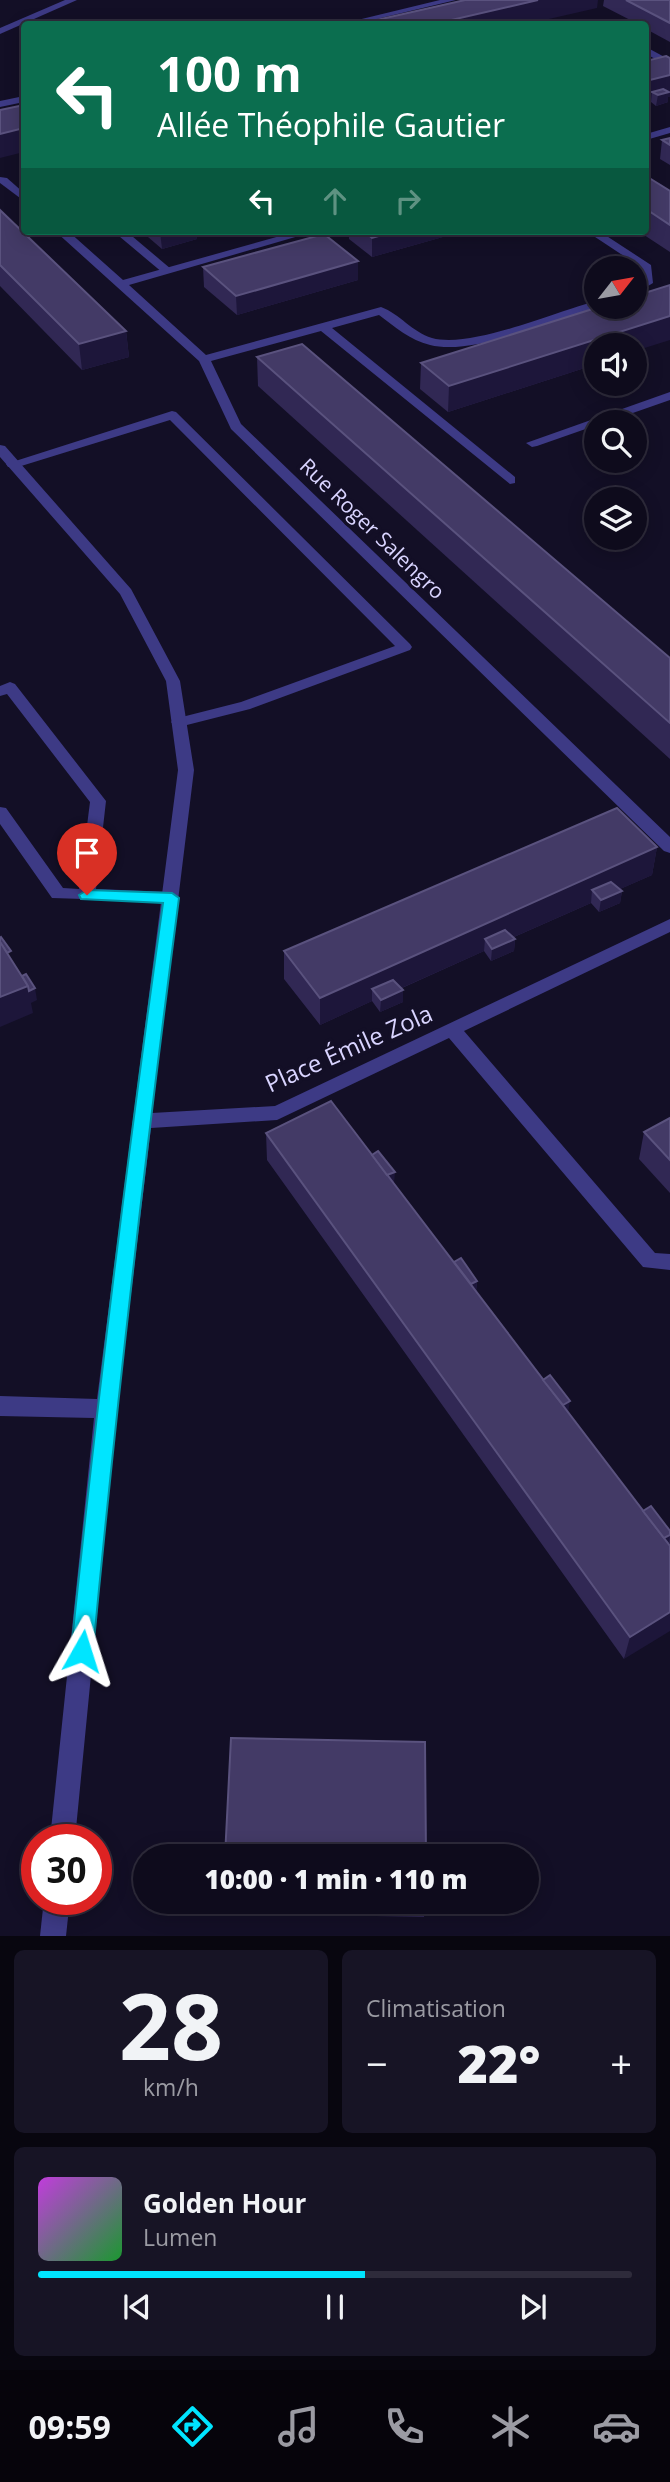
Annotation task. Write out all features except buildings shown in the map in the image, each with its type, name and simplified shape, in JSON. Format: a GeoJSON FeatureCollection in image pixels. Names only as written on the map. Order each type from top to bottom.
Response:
{"type":"FeatureCollection","features":[{"type":"Feature","properties":{"kind":"street"},"geometry":{"type":"LineString","coordinates":[[24,21],[73,0]]}},
{"type":"Feature","properties":{"kind":"street"},"geometry":{"type":"LineString","coordinates":[[359,21],[452,0]]}},
{"type":"Feature","properties":{"kind":"street"},"geometry":{"type":"LineString","coordinates":[[0,31],[21,22]]}},
{"type":"Feature","properties":{"kind":"street"},"geometry":{"type":"LineString","coordinates":[[649,53],[670,64]]}},
{"type":"Feature","properties":{"kind":"street"},"geometry":{"type":"LineString","coordinates":[[0,104],[21,100]]}},
{"type":"Feature","properties":{"kind":"street"},"geometry":{"type":"LineString","coordinates":[[649,136],[670,130]]}},
{"type":"Feature","properties":{"kind":"street"},"geometry":{"type":"LineString","coordinates":[[6,179],[21,195]]}},
{"type":"Feature","properties":{"kind":"street","name":"Rue Roger Salengro"},"geometry":{"type":"LineString","coordinates":[[66,235],[204,359],[235,426],[670,847]]}},
{"type":"Feature","properties":{"kind":"street"},"geometry":{"type":"LineString","coordinates":[[124,235],[167,271]]}},
{"type":"Feature","properties":{"kind":"street"},"geometry":{"type":"LineString","coordinates":[[258,235],[267,243]]}},
{"type":"Feature","properties":{"kind":"street"},"geometry":{"type":"LineString","coordinates":[[121,284],[296,235]]}},
{"type":"Feature","properties":{"kind":"street"},"geometry":{"type":"LineString","coordinates":[[598,235],[630,256]]}},
{"type":"Feature","properties":{"kind":"street"},"geometry":{"type":"LineString","coordinates":[[204,359],[285,343],[324,327],[381,311],[409,332],[436,342],[464,343],[584,308]]}},
{"type":"Feature","properties":{"kind":"street"},"geometry":{"type":"LineString","coordinates":[[324,327],[510,480]]}},
{"type":"Feature","properties":{"kind":"street"},"geometry":{"type":"LineString","coordinates":[[532,443],[670,396]]}},
{"type":"Feature","properties":{"kind":"street"},"geometry":{"type":"LineString","coordinates":[[13,464],[172,415],[405,647],[245,706],[179,722]]}},
{"type":"Feature","properties":{"kind":"street"},"geometry":{"type":"LineString","coordinates":[[0,449],[126,592],[173,681],[186,770],[106,1409],[64,1824]]}},
{"type":"Feature","properties":{"kind":"street"},"geometry":{"type":"LineString","coordinates":[[0,691],[10,687],[98,801],[87,895]]}},
{"type":"Feature","properties":{"kind":"street"},"geometry":{"type":"LineString","coordinates":[[0,813],[58,894],[172,898]]}},
{"type":"Feature","properties":{"kind":"street","name":"Place Émile Zola"},"geometry":{"type":"LineString","coordinates":[[141,1121],[277,1113],[670,925]]}},
{"type":"Feature","properties":{"kind":"street","name":"Place Émile Zola"},"geometry":{"type":"LineString","coordinates":[[452,1029],[650,1261],[670,1262]]}},
{"type":"Feature","properties":{"kind":"street"},"geometry":{"type":"LineString","coordinates":[[0,1406],[106,1409]]}},
{"type":"Feature","properties":{"kind":"street"},"geometry":{"type":"LineString","coordinates":[[53,1936],[55,1915]]}},
{"type":"Feature","properties":{"kind":"route"},"geometry":{"type":"LineString","coordinates":[[82,1651],[106,1409],[134,1174],[172,898],[87,895]]}}]}
